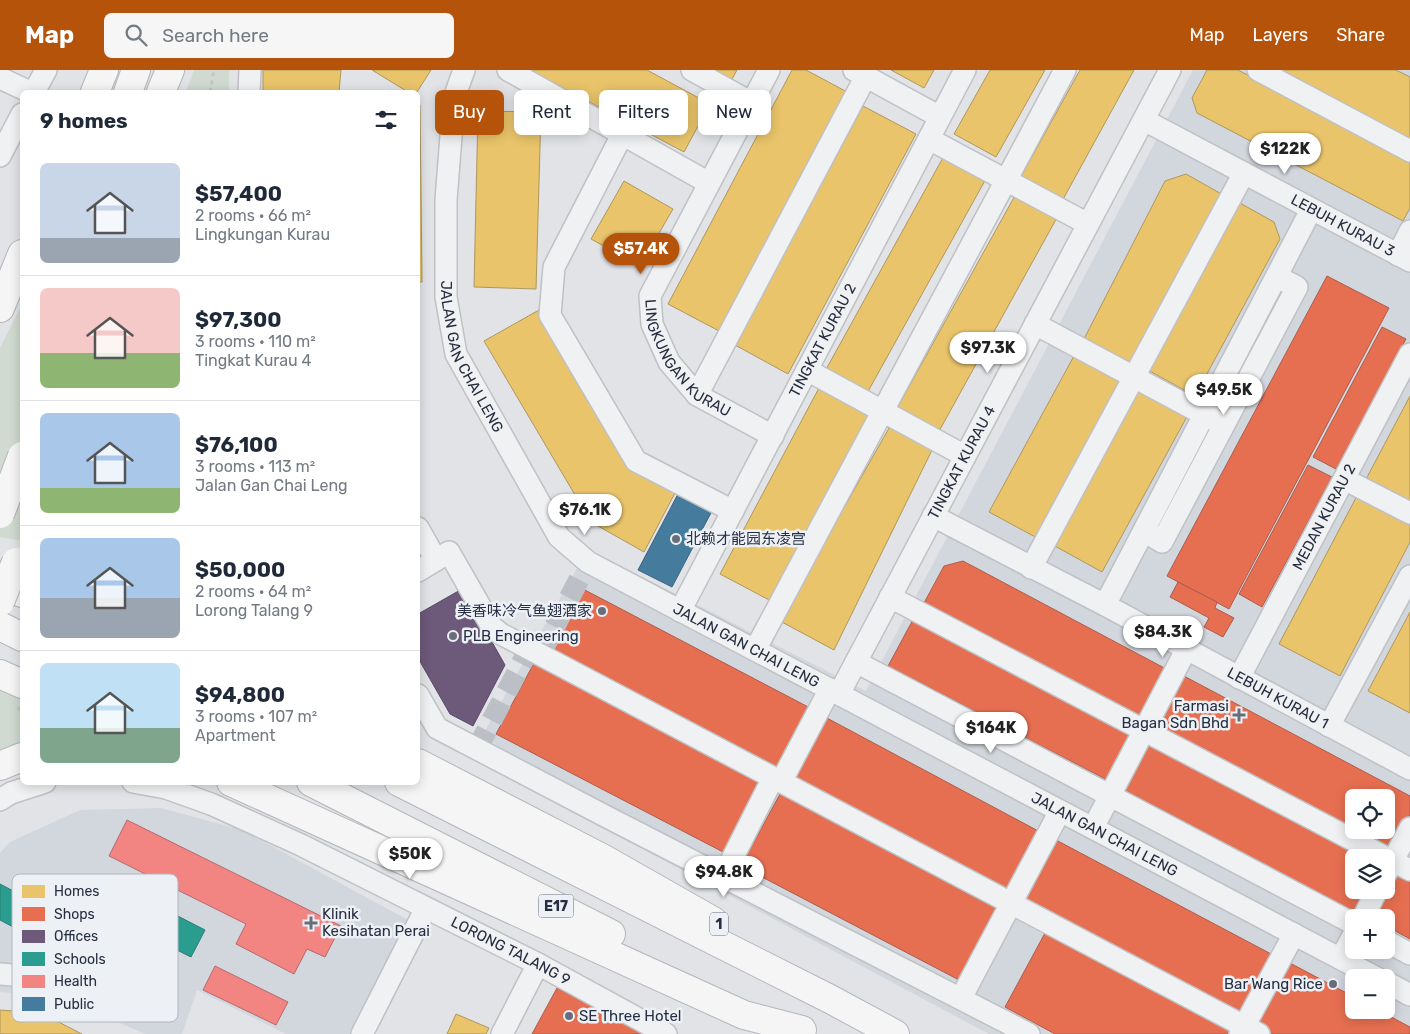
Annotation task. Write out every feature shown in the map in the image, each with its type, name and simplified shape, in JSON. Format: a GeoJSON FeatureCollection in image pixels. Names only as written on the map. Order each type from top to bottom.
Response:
{"type":"FeatureCollection","features":[{"type":"Feature","properties":{"kind":"highway"},"geometry":{"type":"LineString","coordinates":[[96,90],[104,70]]}},
{"type":"Feature","properties":{"kind":"highway"},"geometry":{"type":"LineString","coordinates":[[129,90],[136,70]]}},
{"type":"Feature","properties":{"kind":"highway"},"geometry":{"type":"LineString","coordinates":[[162,90],[170,70]]}},
{"type":"Feature","properties":{"kind":"highway"},"geometry":{"type":"LineString","coordinates":[[0,308],[20,259]]}},
{"type":"Feature","properties":{"kind":"highway"},"geometry":{"type":"LineString","coordinates":[[0,514],[20,461]]}},
{"type":"Feature","properties":{"kind":"highway"},"geometry":{"type":"LineString","coordinates":[[12,562],[20,588]]}},
{"type":"Feature","properties":{"kind":"highway"},"geometry":{"type":"LineString","coordinates":[[0,602],[12,562]]}},
{"type":"Feature","properties":{"kind":"highway"},"geometry":{"type":"LineString","coordinates":[[0,626],[20,636]]}},
{"type":"Feature","properties":{"kind":"highway"},"geometry":{"type":"LineString","coordinates":[[0,674],[20,683]]}},
{"type":"Feature","properties":{"kind":"highway"},"geometry":{"type":"LineString","coordinates":[[0,766],[20,758]]}},
{"type":"Feature","properties":{"kind":"highway","name":"1"},"geometry":{"type":"LineString","coordinates":[[420,764],[602,858],[775,956],[830,999]]}},
{"type":"Feature","properties":{"kind":"highway"},"geometry":{"type":"LineString","coordinates":[[238,785],[744,1015],[805,1032]]}},
{"type":"Feature","properties":{"kind":"highway","name":"E17"},"geometry":{"type":"LineString","coordinates":[[317,785],[805,1032]]}},
{"type":"Feature","properties":{"kind":"highway","name":"E17"},"geometry":{"type":"LineString","coordinates":[[405,785],[830,999],[895,1034]]}},
{"type":"Feature","properties":{"kind":"street"},"geometry":{"type":"LineString","coordinates":[[35,90],[46,70]]}},
{"type":"Feature","properties":{"kind":"street"},"geometry":{"type":"LineString","coordinates":[[249,90],[250,70]]}},
{"type":"Feature","properties":{"kind":"street"},"geometry":{"type":"LineString","coordinates":[[508,70],[599,122]]}},
{"type":"Feature","properties":{"kind":"street"},"geometry":{"type":"LineString","coordinates":[[692,70],[728,90]]}},
{"type":"Feature","properties":{"kind":"street","name":"LINGKUNGAN KURAU"},"geometry":{"type":"LineString","coordinates":[[759,90],[769,70]]}},
{"type":"Feature","properties":{"kind":"street","name":"TINGKAT KURAU 2"},"geometry":{"type":"LineString","coordinates":[[680,611],[966,70]]}},
{"type":"Feature","properties":{"kind":"street"},"geometry":{"type":"LineString","coordinates":[[755,650],[884,412],[1065,70]]}},
{"type":"Feature","properties":{"kind":"street","name":"TINGKAT KURAU 4"},"geometry":{"type":"LineString","coordinates":[[723,877],[777,780],[834,692],[856,662],[1170,70]]}},
{"type":"Feature","properties":{"kind":"street"},"geometry":{"type":"LineString","coordinates":[[1258,70],[1410,150]]}},
{"type":"Feature","properties":{"kind":"street","name":"JALAN GAN CHAI LENG"},"geometry":{"type":"LineString","coordinates":[[459,72],[454,98],[446,200],[446,297],[456,354],[559,537],[588,562],[1361,969]]}},
{"type":"Feature","properties":{"kind":"street"},"geometry":{"type":"LineString","coordinates":[[697,395],[860,73],[940,117]]}},
{"type":"Feature","properties":{"kind":"street"},"geometry":{"type":"LineString","coordinates":[[0,78],[26,90]]}},
{"type":"Feature","properties":{"kind":"street","name":"LEBUH KURAU 3"},"geometry":{"type":"LineString","coordinates":[[1144,120],[1404,258]]}},
{"type":"Feature","properties":{"kind":"street"},"geometry":{"type":"LineString","coordinates":[[0,156],[12,122]]}},
{"type":"Feature","properties":{"kind":"street"},"geometry":{"type":"LineString","coordinates":[[709,183],[622,135],[554,267],[550,314],[636,461],[733,511]]}},
{"type":"Feature","properties":{"kind":"street","name":"LINGKUNGAN KURAU"},"geometry":{"type":"LineString","coordinates":[[735,135],[650,296],[652,324],[669,362],[697,395],[773,436]]}},
{"type":"Feature","properties":{"kind":"street"},"geometry":{"type":"LineString","coordinates":[[929,139],[1088,224]]}},
{"type":"Feature","properties":{"kind":"street"},"geometry":{"type":"LineString","coordinates":[[1031,568],[1244,173]]}},
{"type":"Feature","properties":{"kind":"street"},"geometry":{"type":"LineString","coordinates":[[1105,605],[1311,210]]}},
{"type":"Feature","properties":{"kind":"street"},"geometry":{"type":"LineString","coordinates":[[1404,258],[1410,231]]}},
{"type":"Feature","properties":{"kind":"street"},"geometry":{"type":"LineString","coordinates":[[1144,531],[1162,542],[1297,287],[1277,277]]}},
{"type":"Feature","properties":{"kind":"street"},"geometry":{"type":"LineString","coordinates":[[1035,324],[1224,425]]}},
{"type":"Feature","properties":{"kind":"street","name":"MEDAN KURAU 2"},"geometry":{"type":"LineString","coordinates":[[1239,678],[1410,354]]}},
{"type":"Feature","properties":{"kind":"street"},"geometry":{"type":"LineString","coordinates":[[807,370],[965,456]]}},
{"type":"Feature","properties":{"kind":"street"},"geometry":{"type":"LineString","coordinates":[[1344,479],[1410,513]]}},
{"type":"Feature","properties":{"kind":"street","name":"LEBUH KURAU 1"},"geometry":{"type":"LineString","coordinates":[[933,516],[1105,605],[1410,769]]}},
{"type":"Feature","properties":{"kind":"street"},"geometry":{"type":"LineString","coordinates":[[420,532],[436,560]]}},
{"type":"Feature","properties":{"kind":"street"},"geometry":{"type":"LineString","coordinates":[[420,570],[449,552],[492,627],[501,634],[1248,1031],[1294,934]]}},
{"type":"Feature","properties":{"kind":"street"},"geometry":{"type":"LineString","coordinates":[[1329,726],[1410,576]]}},
{"type":"Feature","properties":{"kind":"street"},"geometry":{"type":"LineString","coordinates":[[890,597],[1144,730],[1396,868],[1410,828]]}},
{"type":"Feature","properties":{"kind":"street"},"geometry":{"type":"LineString","coordinates":[[1093,828],[1186,650]]}},
{"type":"Feature","properties":{"kind":"street"},"geometry":{"type":"LineString","coordinates":[[856,662],[1345,919]]}},
{"type":"Feature","properties":{"kind":"street"},"geometry":{"type":"LineString","coordinates":[[420,698],[437,728],[1029,1034]]}},
{"type":"Feature","properties":{"kind":"street"},"geometry":{"type":"LineString","coordinates":[[0,800],[11,793],[36,785]]}},
{"type":"Feature","properties":{"kind":"street","name":"LORONG TALANG 9"},"geometry":{"type":"LineString","coordinates":[[150,785],[166,788],[212,804],[301,845],[538,964],[666,1034]]}},
{"type":"Feature","properties":{"kind":"street"},"geometry":{"type":"LineString","coordinates":[[961,998],[1060,811]]}},
{"type":"Feature","properties":{"kind":"street"},"geometry":{"type":"LineString","coordinates":[[362,1034],[426,908]]}},
{"type":"Feature","properties":{"kind":"street"},"geometry":{"type":"LineString","coordinates":[[1395,946],[1410,954]]}},
{"type":"Feature","properties":{"kind":"street"},"geometry":{"type":"LineString","coordinates":[[1341,958],[1345,951]]}},
{"type":"Feature","properties":{"kind":"street"},"geometry":{"type":"LineString","coordinates":[[502,1034],[538,964]]}},
{"type":"Feature","properties":{"kind":"street"},"geometry":{"type":"LineString","coordinates":[[1395,987],[1410,995]]}},
{"type":"Feature","properties":{"kind":"path"},"geometry":{"type":"LineString","coordinates":[[210,90],[214,70]]}},
{"type":"Feature","properties":{"kind":"shaded area"},"geometry":{"type":"Polygon","coordinates":[[[194,70],[229,70],[229,90],[187,90],[194,70]]]}},
{"type":"Feature","properties":{"kind":"shaded area"},"geometry":{"type":"Polygon","coordinates":[[[1193,70],[1410,70],[1410,1034],[989,1034],[470,757],[588,549],[866,691],[1193,70]]]}},
{"type":"Feature","properties":{"kind":"shaded area"},"geometry":{"type":"Polygon","coordinates":[[[20,308],[20,541],[0,537],[0,348],[20,308]]]}},
{"type":"Feature","properties":{"kind":"shaded area"},"geometry":{"type":"Polygon","coordinates":[[[0,679],[20,689],[20,748],[0,755],[0,679]]]}},
{"type":"Feature","properties":{"kind":"shaded area","name":"Klinik Kesihatan Perai"},"geometry":{"type":"Polygon","coordinates":[[[161,808],[242,830],[408,920],[353,1034],[286,1034],[197,990],[182,1034],[145,1034],[118,1022],[178,1022],[178,874],[12,874],[12,993],[0,992],[0,853],[10,842],[80,810],[161,808]]]}},
{"type":"Feature","properties":{"kind":"building: Homes"},"geometry":{"type":"Polygon","coordinates":[[[263,70],[341,70],[339,90],[263,90],[263,70]]]}},
{"type":"Feature","properties":{"kind":"building: Homes"},"geometry":{"type":"Polygon","coordinates":[[[372,70],[431,70],[418,90],[405,90],[372,70]]]}},
{"type":"Feature","properties":{"kind":"building: Homes"},"geometry":{"type":"Polygon","coordinates":[[[529,70],[647,70],[684,90],[599,90],[599,107],[589,102],[589,90],[567,90],[529,70]]]}},
{"type":"Feature","properties":{"kind":"building: Homes"},"geometry":{"type":"Polygon","coordinates":[[[711,70],[737,70],[731,81],[711,70]]]}},
{"type":"Feature","properties":{"kind":"building: Homes"},"geometry":{"type":"Polygon","coordinates":[[[792,70],[806,70],[849,93],[721,332],[668,304],[758,135],[771,135],[771,110],[792,70]]]}},
{"type":"Feature","properties":{"kind":"building: Homes"},"geometry":{"type":"Polygon","coordinates":[[[891,70],[934,70],[924,88],[891,70]]]}},
{"type":"Feature","properties":{"kind":"building: Homes"},"geometry":{"type":"Polygon","coordinates":[[[990,70],[1045,70],[996,157],[954,134],[990,70]]]}},
{"type":"Feature","properties":{"kind":"building: Homes"},"geometry":{"type":"Polygon","coordinates":[[[1080,70],[1134,70],[1061,203],[1019,180],[1080,70]]]}},
{"type":"Feature","properties":{"kind":"building: Homes"},"geometry":{"type":"Polygon","coordinates":[[[1207,70],[1238,70],[1410,161],[1410,208],[1403,221],[1197,113],[1192,98],[1207,70]]]}},
{"type":"Feature","properties":{"kind":"building: Homes"},"geometry":{"type":"Polygon","coordinates":[[[1275,70],[1396,70],[1410,77],[1410,142],[1275,70]]]}},
{"type":"Feature","properties":{"kind":"building: Homes"},"geometry":{"type":"Polygon","coordinates":[[[688,92],[698,98],[698,126],[684,152],[652,135],[688,135],[688,92]]]}},
{"type":"Feature","properties":{"kind":"building: Homes"},"geometry":{"type":"Polygon","coordinates":[[[420,105],[422,282],[420,282],[420,105]]]}},
{"type":"Feature","properties":{"kind":"building: Homes"},"geometry":{"type":"Polygon","coordinates":[[[863,106],[916,134],[788,374],[735,345],[863,106]]]}},
{"type":"Feature","properties":{"kind":"building: Homes"},"geometry":{"type":"Polygon","coordinates":[[[504,111],[514,112],[514,135],[540,135],[536,289],[474,287],[477,135],[504,135],[504,111]]]}},
{"type":"Feature","properties":{"kind":"building: Homes"},"geometry":{"type":"Polygon","coordinates":[[[945,154],[987,177],[866,395],[824,373],[945,154]]]}},
{"type":"Feature","properties":{"kind":"building: Homes"},"geometry":{"type":"Polygon","coordinates":[[[1186,174],[1225,196],[1132,368],[1084,339],[1165,181],[1186,174]]]}},
{"type":"Feature","properties":{"kind":"building: Homes"},"geometry":{"type":"Polygon","coordinates":[[[624,181],[673,209],[640,266],[591,239],[624,181]]]}},
{"type":"Feature","properties":{"kind":"building: Homes"},"geometry":{"type":"Polygon","coordinates":[[[1017,192],[1059,214],[938,433],[896,410],[1017,192]]]}},
{"type":"Feature","properties":{"kind":"building: Homes"},"geometry":{"type":"Polygon","coordinates":[[[1238,202],[1274,222],[1280,239],[1195,396],[1148,370],[1238,202]]]}},
{"type":"Feature","properties":{"kind":"building: Homes"},"geometry":{"type":"Polygon","coordinates":[[[539,310],[630,465],[675,493],[644,552],[591,522],[484,341],[539,310]]]}},
{"type":"Feature","properties":{"kind":"building: Homes"},"geometry":{"type":"Polygon","coordinates":[[[1075,354],[1125,380],[1039,539],[989,512],[1075,354]]]}},
{"type":"Feature","properties":{"kind":"building: Homes"},"geometry":{"type":"Polygon","coordinates":[[[820,386],[873,414],[773,602],[720,574],[820,386]]]}},
{"type":"Feature","properties":{"kind":"building: Homes"},"geometry":{"type":"Polygon","coordinates":[[[1140,387],[1189,413],[1102,572],[1053,545],[1140,387]]]}},
{"type":"Feature","properties":{"kind":"building: Homes"},"geometry":{"type":"Polygon","coordinates":[[[1410,396],[1410,504],[1365,481],[1410,396]]]}},
{"type":"Feature","properties":{"kind":"building: Homes"},"geometry":{"type":"Polygon","coordinates":[[[893,421],[935,444],[834,650],[780,621],[893,421]]]}},
{"type":"Feature","properties":{"kind":"building: Homes"},"geometry":{"type":"Polygon","coordinates":[[[1359,492],[1410,519],[1410,542],[1340,676],[1279,644],[1359,492]]]}},
{"type":"Feature","properties":{"kind":"building: Homes"},"geometry":{"type":"Polygon","coordinates":[[[1410,612],[1410,713],[1368,691],[1410,612]]]}},
{"type":"Feature","properties":{"kind":"building: Homes"},"geometry":{"type":"Polygon","coordinates":[[[0,1010],[12,1011],[12,1022],[59,1022],[82,1034],[0,1034],[0,1010]]]}},
{"type":"Feature","properties":{"kind":"building: Homes"},"geometry":{"type":"Polygon","coordinates":[[[456,1014],[489,1028],[486,1034],[447,1034],[456,1014]]]}},
{"type":"Feature","properties":{"kind":"building: Shops"},"geometry":{"type":"Polygon","coordinates":[[[1327,276],[1389,308],[1229,609],[1167,576],[1327,276]]]}},
{"type":"Feature","properties":{"kind":"building: Shops"},"geometry":{"type":"Polygon","coordinates":[[[1382,327],[1406,339],[1336,469],[1313,457],[1382,327]]]}},
{"type":"Feature","properties":{"kind":"building: Shops"},"geometry":{"type":"Polygon","coordinates":[[[1308,465],[1332,477],[1262,607],[1239,594],[1308,465]]]}},
{"type":"Feature","properties":{"kind":"building: Shops"},"geometry":{"type":"Polygon","coordinates":[[[963,561],[1170,671],[1144,720],[924,603],[944,566],[963,561]]]}},
{"type":"Feature","properties":{"kind":"building: Shops"},"geometry":{"type":"Polygon","coordinates":[[[1178,582],[1217,602],[1215,608],[1234,618],[1223,637],[1204,627],[1209,618],[1170,597],[1178,582]]]}},
{"type":"Feature","properties":{"kind":"building: Shops"},"geometry":{"type":"Polygon","coordinates":[[[583,589],[812,709],[779,771],[550,652],[583,589]]]}},
{"type":"Feature","properties":{"kind":"building: Shops"},"geometry":{"type":"Polygon","coordinates":[[[915,616],[1137,732],[1111,782],[888,666],[915,616]]]}},
{"type":"Feature","properties":{"kind":"building: Shops"},"geometry":{"type":"Polygon","coordinates":[[[534,663],[762,782],[725,853],[496,734],[534,663]]]}},
{"type":"Feature","properties":{"kind":"building: Shops"},"geometry":{"type":"Polygon","coordinates":[[[1182,675],[1410,796],[1410,815],[1392,849],[1382,849],[1363,839],[1395,839],[1395,789],[1345,789],[1345,829],[1153,728],[1182,675]]]}},
{"type":"Feature","properties":{"kind":"building: Shops"},"geometry":{"type":"Polygon","coordinates":[[[825,717],[1042,833],[1009,894],[792,778],[825,717]]]}},
{"type":"Feature","properties":{"kind":"building: Shops"},"geometry":{"type":"Polygon","coordinates":[[[1148,738],[1355,849],[1345,849],[1345,899],[1364,899],[1358,909],[1348,909],[1121,788],[1148,738]]]}},
{"type":"Feature","properties":{"kind":"building: Shops"},"geometry":{"type":"Polygon","coordinates":[[[780,794],[997,909],[959,980],[741,866],[780,794]]]}},
{"type":"Feature","properties":{"kind":"building: Shops"},"geometry":{"type":"Polygon","coordinates":[[[1056,840],[1273,955],[1241,1017],[1023,901],[1056,840]]]}},
{"type":"Feature","properties":{"kind":"building: Shops"},"geometry":{"type":"Polygon","coordinates":[[[1395,870],[1410,877],[1410,939],[1395,931],[1395,909],[1375,909],[1381,899],[1395,899],[1395,870]]]}},
{"type":"Feature","properties":{"kind":"building: Shops"},"geometry":{"type":"Polygon","coordinates":[[[1045,933],[1232,1032],[1231,1034],[1055,1034],[1005,1007],[1045,933]]]}},
{"type":"Feature","properties":{"kind":"building: Shops"},"geometry":{"type":"Polygon","coordinates":[[[1288,962],[1345,992],[1345,1019],[1395,1019],[1410,1027],[1410,1034],[1273,1034],[1253,1023],[1288,962]]]}},
{"type":"Feature","properties":{"kind":"building: Shops"},"geometry":{"type":"Polygon","coordinates":[[[557,988],[646,1034],[532,1034],[557,988]]]}},
{"type":"Feature","properties":{"kind":"building: Offices","name":"PLB Engineering"},"geometry":{"type":"Polygon","coordinates":[[[462,589],[505,665],[473,726],[450,714],[420,662],[420,613],[462,589]]]}},
{"type":"Feature","properties":{"kind":"building: Schools"},"geometry":{"type":"Polygon","coordinates":[[[0,884],[12,890],[12,926],[0,920],[0,884]]]}},
{"type":"Feature","properties":{"kind":"building: Schools"},"geometry":{"type":"Polygon","coordinates":[[[178,916],[205,930],[191,957],[178,950],[178,916]]]}},
{"type":"Feature","properties":{"kind":"building: Health"},"geometry":{"type":"Polygon","coordinates":[[[127,820],[341,926],[325,957],[307,949],[294,974],[236,944],[246,924],[178,890],[178,874],[145,874],[109,856],[127,820]]]}},
{"type":"Feature","properties":{"kind":"building: Health"},"geometry":{"type":"Polygon","coordinates":[[[215,966],[288,1002],[276,1025],[203,990],[215,966]]]}},
{"type":"Feature","properties":{"kind":"building: Public","name":"北赖才能园东凌宫"},"geometry":{"type":"Polygon","coordinates":[[[679,492],[713,509],[672,587],[638,570],[679,492]]]}},
{"type":"Feature","properties":{"kind":"tunnel"},"geometry":{"type":"LineString","coordinates":[[540,655],[588,562]]}},
{"type":"Feature","properties":{"kind":"tunnel"},"geometry":{"type":"LineString","coordinates":[[477,749],[529,649]]}},
{"type":"Feature","properties":{"kind":"place","name":"北赖才能园东凌宫"},"geometry":{"type":"Point","coordinates":[676,539]}},
{"type":"Feature","properties":{"kind":"place","name":"美香味冷气鱼翅酒家"},"geometry":{"type":"Point","coordinates":[602,611]}},
{"type":"Feature","properties":{"kind":"place","name":"PLB Engineering"},"geometry":{"type":"Point","coordinates":[453,636]}},
{"type":"Feature","properties":{"kind":"place","name":"Farmasi Bagan Sdn Bhd"},"geometry":{"type":"Point","coordinates":[1239,715]}},
{"type":"Feature","properties":{"kind":"place","name":"Klinik Kesihatan Perai"},"geometry":{"type":"Point","coordinates":[311,923]}},
{"type":"Feature","properties":{"kind":"place","name":"Bar Wang Rice"},"geometry":{"type":"Point","coordinates":[1333,984]}},
{"type":"Feature","properties":{"kind":"place","name":"SE Three Hotel"},"geometry":{"type":"Point","coordinates":[569,1016]}}]}
